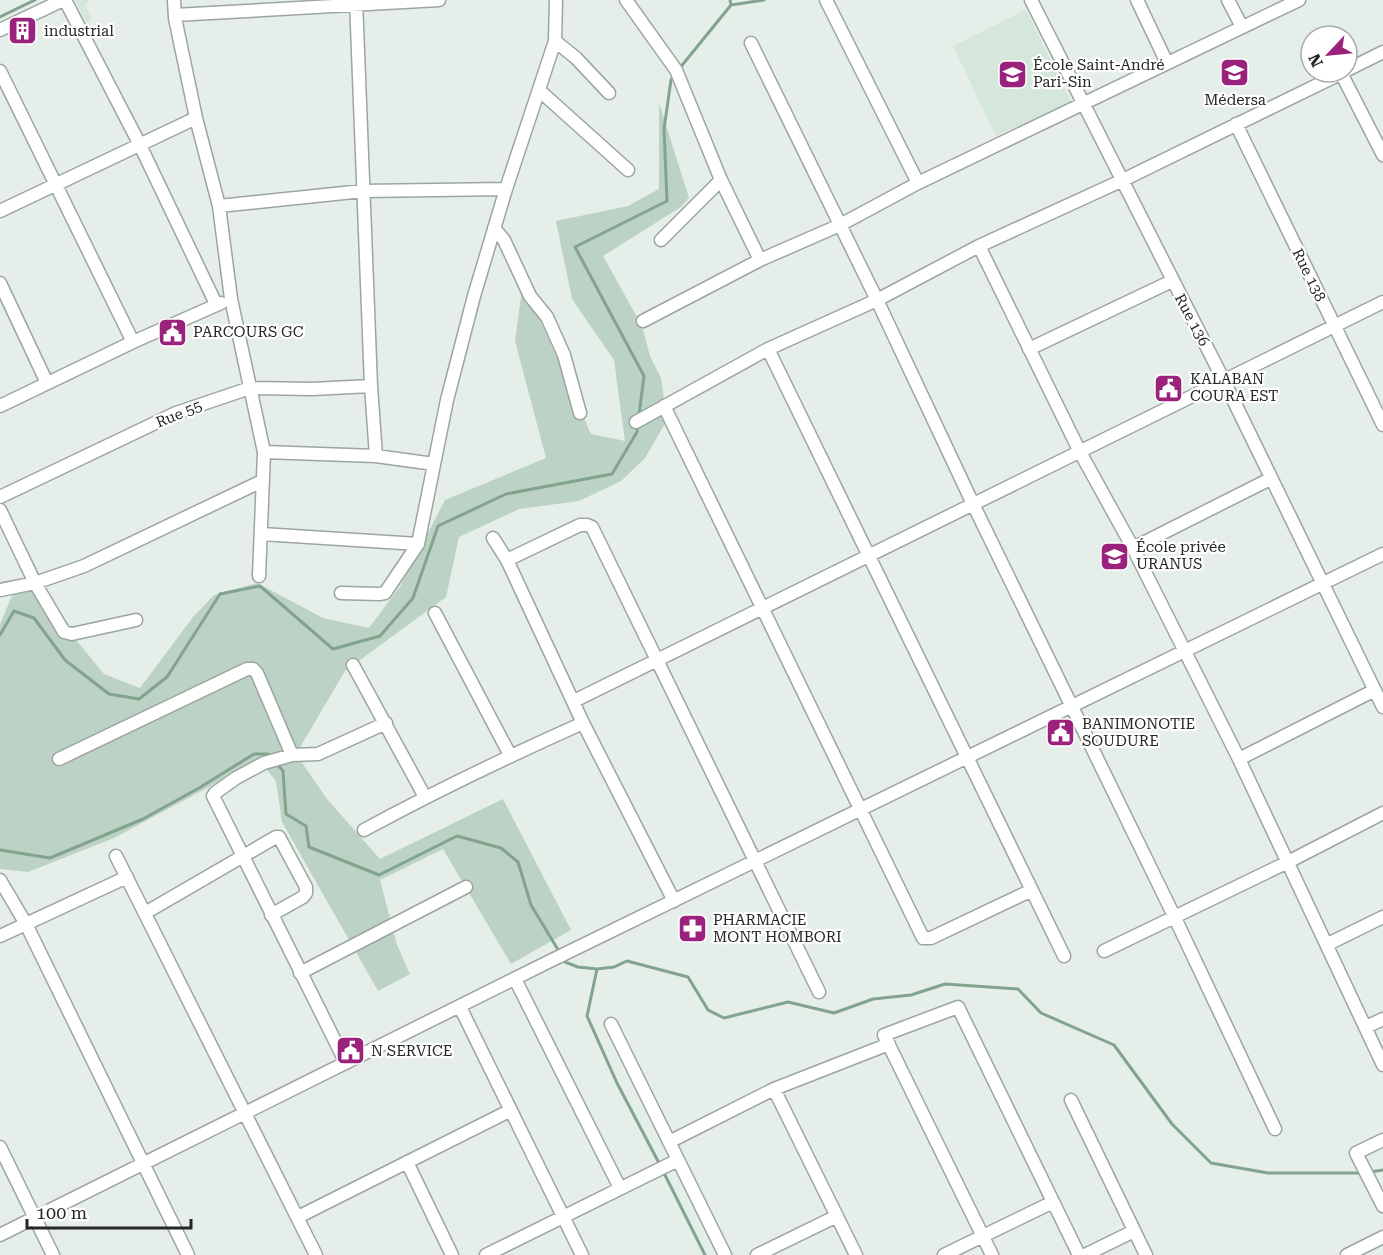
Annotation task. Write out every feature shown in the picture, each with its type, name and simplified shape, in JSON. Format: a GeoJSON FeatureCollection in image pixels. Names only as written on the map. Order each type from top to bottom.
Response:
{"type":"FeatureCollection","features":[{"type":"Feature","properties":{"kind":"street"},"geometry":{"type":"LineString","coordinates":[[0,30],[64,0],[139,143],[216,304]]}},
{"type":"Feature","properties":{"kind":"street"},"geometry":{"type":"LineString","coordinates":[[174,0],[196,118],[219,206],[231,299],[264,452],[259,576]]}},
{"type":"Feature","properties":{"kind":"street"},"geometry":{"type":"LineString","coordinates":[[175,15],[357,2],[439,0]]}},
{"type":"Feature","properties":{"kind":"street"},"geometry":{"type":"LineString","coordinates":[[341,593],[385,593],[418,544],[458,355],[506,189],[555,41],[556,0]]}},
{"type":"Feature","properties":{"kind":"street"},"geometry":{"type":"LineString","coordinates":[[626,0],[676,70],[721,180],[760,260]]}},
{"type":"Feature","properties":{"kind":"street"},"geometry":{"type":"LineString","coordinates":[[826,0],[918,183]]}},
{"type":"Feature","properties":{"kind":"street","name":"Rue 136"},"geometry":{"type":"LineString","coordinates":[[1031,0],[1224,381],[1383,707]]}},
{"type":"Feature","properties":{"kind":"street"},"geometry":{"type":"LineString","coordinates":[[1137,0],[1167,63]]}},
{"type":"Feature","properties":{"kind":"street"},"geometry":{"type":"LineString","coordinates":[[1228,0],[1242,27]]}},
{"type":"Feature","properties":{"kind":"street"},"geometry":{"type":"LineString","coordinates":[[643,321],[760,260],[840,225],[918,183],[1299,0]]}},
{"type":"Feature","properties":{"kind":"street"},"geometry":{"type":"LineString","coordinates":[[357,2],[371,386],[376,456]]}},
{"type":"Feature","properties":{"kind":"street"},"geometry":{"type":"LineString","coordinates":[[555,41],[576,58],[609,93]]}},
{"type":"Feature","properties":{"kind":"street"},"geometry":{"type":"LineString","coordinates":[[751,43],[1275,1129]]}},
{"type":"Feature","properties":{"kind":"street"},"geometry":{"type":"LineString","coordinates":[[1359,64],[1383,52]]}},
{"type":"Feature","properties":{"kind":"street"},"geometry":{"type":"LineString","coordinates":[[0,71],[133,342]]}},
{"type":"Feature","properties":{"kind":"street"},"geometry":{"type":"LineString","coordinates":[[636,422],[768,349],[877,300],[979,246],[1123,180],[1319,84]]}},
{"type":"Feature","properties":{"kind":"street"},"geometry":{"type":"LineString","coordinates":[[1350,84],[1383,155]]}},
{"type":"Feature","properties":{"kind":"street"},"geometry":{"type":"LineString","coordinates":[[540,91],[628,170]]}},
{"type":"Feature","properties":{"kind":"street"},"geometry":{"type":"LineString","coordinates":[[0,211],[139,143],[196,118]]}},
{"type":"Feature","properties":{"kind":"street","name":"Rue 138"},"geometry":{"type":"LineString","coordinates":[[1236,124],[1383,425]]}},
{"type":"Feature","properties":{"kind":"street"},"geometry":{"type":"LineString","coordinates":[[661,240],[721,180]]}},
{"type":"Feature","properties":{"kind":"street"},"geometry":{"type":"LineString","coordinates":[[219,206],[363,191],[506,189]]}},
{"type":"Feature","properties":{"kind":"street"},"geometry":{"type":"LineString","coordinates":[[494,228],[504,240],[530,296],[547,317],[564,355],[580,413]]}},
{"type":"Feature","properties":{"kind":"street"},"geometry":{"type":"LineString","coordinates":[[979,246],[1080,452],[1133,548],[1239,759],[1383,1065]]}},
{"type":"Feature","properties":{"kind":"street"},"geometry":{"type":"LineString","coordinates":[[1029,348],[1172,281]]}},
{"type":"Feature","properties":{"kind":"street"},"geometry":{"type":"LineString","coordinates":[[0,284],[47,383]]}},
{"type":"Feature","properties":{"kind":"street"},"geometry":{"type":"LineString","coordinates":[[0,406],[133,342],[231,299]]}},
{"type":"Feature","properties":{"kind":"street"},"geometry":{"type":"LineString","coordinates":[[574,701],[1383,302]]}},
{"type":"Feature","properties":{"kind":"street"},"geometry":{"type":"LineString","coordinates":[[768,349],[1064,956]]}},
{"type":"Feature","properties":{"kind":"street","name":"Rue 55"},"geometry":{"type":"LineString","coordinates":[[0,497],[176,413],[250,388],[312,389],[371,386]]}},
{"type":"Feature","properties":{"kind":"street"},"geometry":{"type":"LineString","coordinates":[[664,406],[923,938],[931,938],[1032,890]]}},
{"type":"Feature","properties":{"kind":"street"},"geometry":{"type":"LineString","coordinates":[[264,452],[376,456],[434,464]]}},
{"type":"Feature","properties":{"kind":"street"},"geometry":{"type":"LineString","coordinates":[[1133,548],[1270,479]]}},
{"type":"Feature","properties":{"kind":"street"},"geometry":{"type":"LineString","coordinates":[[0,590],[35,583],[84,566],[262,481]]}},
{"type":"Feature","properties":{"kind":"street"},"geometry":{"type":"LineString","coordinates":[[0,510],[35,583],[64,632],[72,634],[136,621]]}},
{"type":"Feature","properties":{"kind":"street"},"geometry":{"type":"LineString","coordinates":[[507,560],[580,525],[592,527],[819,992]]}},
{"type":"Feature","properties":{"kind":"street"},"geometry":{"type":"LineString","coordinates":[[262,534],[418,544]]}},
{"type":"Feature","properties":{"kind":"street"},"geometry":{"type":"LineString","coordinates":[[493,538],[507,560],[584,723],[674,901]]}},
{"type":"Feature","properties":{"kind":"street"},"geometry":{"type":"LineString","coordinates":[[0,1235],[546,963],[1383,554]]}},
{"type":"Feature","properties":{"kind":"street"},"geometry":{"type":"LineString","coordinates":[[435,613],[510,755]]}},
{"type":"Feature","properties":{"kind":"street"},"geometry":{"type":"LineString","coordinates":[[353,665],[425,797]]}},
{"type":"Feature","properties":{"kind":"street"},"geometry":{"type":"LineString","coordinates":[[59,759],[247,669],[253,669],[257,674],[292,755]]}},
{"type":"Feature","properties":{"kind":"street"},"geometry":{"type":"LineString","coordinates":[[1239,759],[1375,690]]}},
{"type":"Feature","properties":{"kind":"street"},"geometry":{"type":"LineString","coordinates":[[346,1063],[243,855],[213,800],[215,793],[236,778],[264,763],[292,755],[318,754],[386,723]]}},
{"type":"Feature","properties":{"kind":"street"},"geometry":{"type":"LineString","coordinates":[[364,830],[510,755],[584,723]]}},
{"type":"Feature","properties":{"kind":"street"},"geometry":{"type":"LineString","coordinates":[[1104,951],[1175,918],[1383,813]]}},
{"type":"Feature","properties":{"kind":"street"},"geometry":{"type":"LineString","coordinates":[[145,913],[243,855],[279,837],[306,887],[306,893],[271,915]]}},
{"type":"Feature","properties":{"kind":"street"},"geometry":{"type":"LineString","coordinates":[[116,856],[316,1255]]}},
{"type":"Feature","properties":{"kind":"street"},"geometry":{"type":"LineString","coordinates":[[0,936],[127,877]]}},
{"type":"Feature","properties":{"kind":"street"},"geometry":{"type":"LineString","coordinates":[[0,880],[26,924],[188,1255]]}},
{"type":"Feature","properties":{"kind":"street"},"geometry":{"type":"LineString","coordinates":[[300,973],[466,887]]}},
{"type":"Feature","properties":{"kind":"street"},"geometry":{"type":"LineString","coordinates":[[1328,944],[1383,917]]}},
{"type":"Feature","properties":{"kind":"street"},"geometry":{"type":"LineString","coordinates":[[515,979],[621,1188]]}},
{"type":"Feature","properties":{"kind":"street"},"geometry":{"type":"LineString","coordinates":[[460,1007],[582,1255]]}},
{"type":"Feature","properties":{"kind":"street"},"geometry":{"type":"LineString","coordinates":[[992,1255],[884,1035],[958,1007],[1079,1255]]}},
{"type":"Feature","properties":{"kind":"street"},"geometry":{"type":"LineString","coordinates":[[1366,1027],[1383,1018]]}},
{"type":"Feature","properties":{"kind":"street"},"geometry":{"type":"LineString","coordinates":[[611,1024],[725,1255]]}},
{"type":"Feature","properties":{"kind":"street"},"geometry":{"type":"LineString","coordinates":[[669,1142],[774,1089],[889,1044]]}},
{"type":"Feature","properties":{"kind":"street"},"geometry":{"type":"LineString","coordinates":[[774,1089],[856,1255]]}},
{"type":"Feature","properties":{"kind":"street"},"geometry":{"type":"LineString","coordinates":[[1071,1100],[1146,1255]]}},
{"type":"Feature","properties":{"kind":"street"},"geometry":{"type":"LineString","coordinates":[[297,1217],[511,1110]]}},
{"type":"Feature","properties":{"kind":"street"},"geometry":{"type":"LineString","coordinates":[[1383,1140],[1356,1153],[1383,1206]]}},
{"type":"Feature","properties":{"kind":"street"},"geometry":{"type":"LineString","coordinates":[[0,1147],[53,1255]]}},
{"type":"Feature","properties":{"kind":"street"},"geometry":{"type":"LineString","coordinates":[[486,1255],[678,1160]]}},
{"type":"Feature","properties":{"kind":"street"},"geometry":{"type":"LineString","coordinates":[[407,1162],[452,1255]]}},
{"type":"Feature","properties":{"kind":"street"},"geometry":{"type":"LineString","coordinates":[[944,1255],[1053,1202]]}},
{"type":"Feature","properties":{"kind":"street"},"geometry":{"type":"LineString","coordinates":[[757,1255],[837,1216]]}},
{"type":"Feature","properties":{"kind":"street"},"geometry":{"type":"LineString","coordinates":[[1085,1255],[1134,1231]]}},
{"type":"Feature","properties":{"kind":"street"},"geometry":{"type":"LineString","coordinates":[[1347,1255],[1383,1237]]}},
{"type":"Feature","properties":{"kind":"shaded area"},"geometry":{"type":"Polygon","coordinates":[[[75,0],[90,0],[85,4],[92,19],[86,22],[75,0]]]}},
{"type":"Feature","properties":{"kind":"shaded area","name":"École Saint-André Pari-Sin"},"geometry":{"type":"Polygon","coordinates":[[[1026,10],[1071,101],[996,136],[953,46],[1026,10]]]}},
{"type":"Feature","properties":{"kind":"shaded area"},"geometry":{"type":"Polygon","coordinates":[[[659,103],[689,198],[681,207],[603,256],[642,326],[650,356],[661,378],[667,420],[645,458],[621,481],[579,501],[519,509],[459,537],[446,597],[345,671],[296,754],[327,799],[380,859],[503,799],[571,930],[511,964],[443,849],[380,880],[397,945],[410,974],[378,991],[282,822],[276,781],[259,760],[114,838],[28,872],[0,869],[0,624],[14,591],[42,590],[68,630],[104,674],[140,688],[193,617],[214,595],[257,583],[323,618],[369,628],[401,585],[445,500],[546,458],[515,341],[523,282],[591,434],[625,441],[614,360],[572,299],[556,221],[628,206],[659,189],[659,103]]]}},
{"type":"Feature","properties":{"kind":"waterway"},"geometry":{"type":"LineString","coordinates":[[0,17],[35,0]]}},
{"type":"Feature","properties":{"kind":"waterway"},"geometry":{"type":"LineString","coordinates":[[679,69],[731,5],[730,0]]}},
{"type":"Feature","properties":{"kind":"waterway"},"geometry":{"type":"LineString","coordinates":[[731,5],[764,0]]}},
{"type":"Feature","properties":{"kind":"waterway"},"geometry":{"type":"LineString","coordinates":[[639,415],[644,376],[575,247],[667,201],[664,129],[671,80],[675,74]]}},
{"type":"Feature","properties":{"kind":"waterway"},"geometry":{"type":"LineString","coordinates":[[0,635],[14,611],[34,618],[65,660],[109,694],[139,699],[167,677],[220,594],[260,586],[333,649],[380,636],[413,598],[438,526],[506,494],[612,474],[637,432],[638,424]]}},
{"type":"Feature","properties":{"kind":"waterway"},"geometry":{"type":"LineString","coordinates":[[0,850],[50,858],[143,819],[254,754],[271,756]]}},
{"type":"Feature","properties":{"kind":"waterway"},"geometry":{"type":"LineString","coordinates":[[277,764],[283,771],[286,814],[306,826],[309,847],[379,875],[457,836],[501,848],[518,862],[531,905],[560,953]]}},
{"type":"Feature","properties":{"kind":"waterway"},"geometry":{"type":"LineString","coordinates":[[563,959],[578,967],[597,969],[614,967],[627,961],[688,977],[708,1010],[724,1018],[788,1002],[834,1013],[873,999],[911,995],[945,984],[1018,989],[1041,1013],[1114,1045],[1172,1124],[1211,1163],[1268,1173],[1363,1173]]}},
{"type":"Feature","properties":{"kind":"waterway"},"geometry":{"type":"LineString","coordinates":[[597,969],[587,1016],[617,1083],[660,1165]]}},
{"type":"Feature","properties":{"kind":"waterway"},"geometry":{"type":"LineString","coordinates":[[1370,1172],[1383,1170]]}},
{"type":"Feature","properties":{"kind":"waterway"},"geometry":{"type":"LineString","coordinates":[[663,1171],[705,1255]]}},
{"type":"Feature","properties":{"kind":"place","name":"industrial"},"geometry":{"type":"Point","coordinates":[23,31]}},
{"type":"Feature","properties":{"kind":"place","name":"Médersa"},"geometry":{"type":"Point","coordinates":[1235,73]}},
{"type":"Feature","properties":{"kind":"place","name":"École Saint-André Pari-Sin"},"geometry":{"type":"Point","coordinates":[1012,74]}},
{"type":"Feature","properties":{"kind":"place","name":"PARCOURS GC"},"geometry":{"type":"Point","coordinates":[172,332]}},
{"type":"Feature","properties":{"kind":"place","name":"KALABAN COURA EST"},"geometry":{"type":"Point","coordinates":[1169,388]}},
{"type":"Feature","properties":{"kind":"place","name":"École privée URANUS"},"geometry":{"type":"Point","coordinates":[1115,556]}},
{"type":"Feature","properties":{"kind":"place","name":"BANIMONOTIE SOUDURE"},"geometry":{"type":"Point","coordinates":[1061,733]}},
{"type":"Feature","properties":{"kind":"place","name":"PHARMACIE MONT HOMBORI"},"geometry":{"type":"Point","coordinates":[692,929]}},
{"type":"Feature","properties":{"kind":"place","name":"N SERVICE"},"geometry":{"type":"Point","coordinates":[350,1051]}}]}
